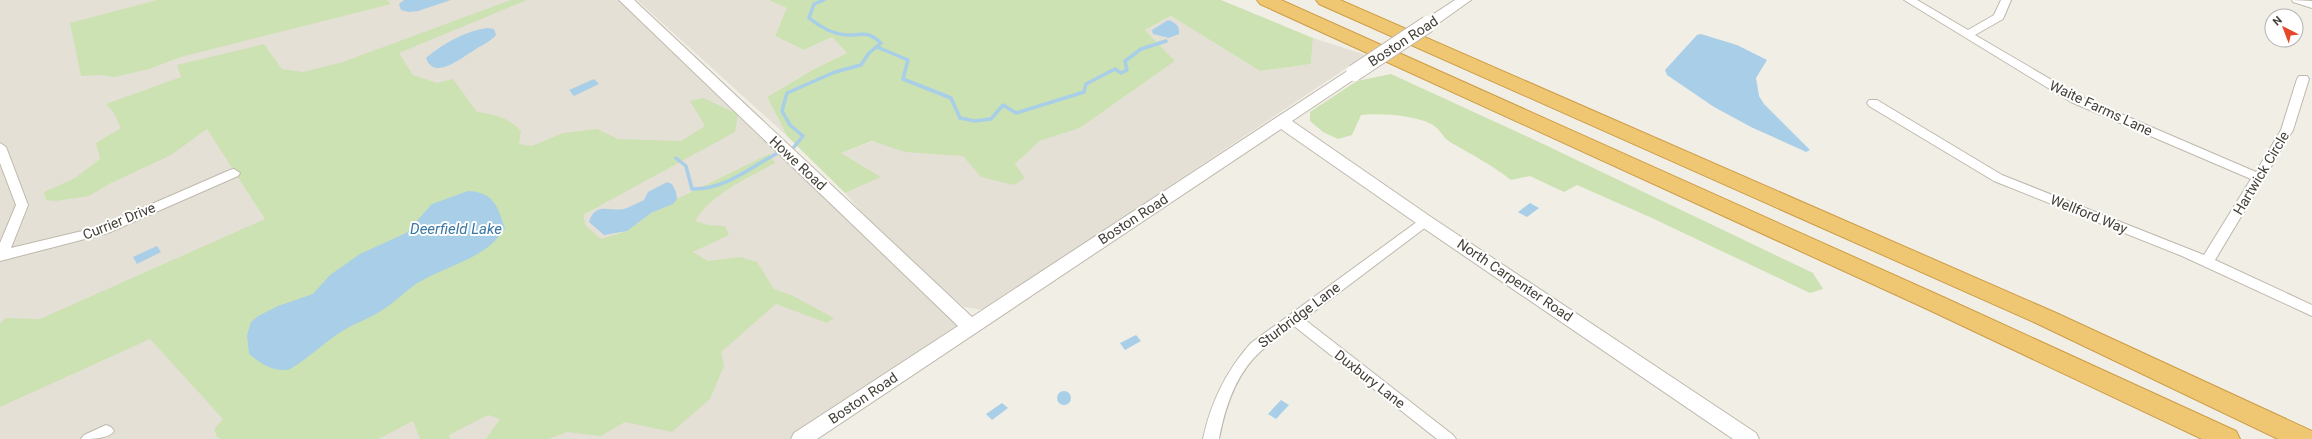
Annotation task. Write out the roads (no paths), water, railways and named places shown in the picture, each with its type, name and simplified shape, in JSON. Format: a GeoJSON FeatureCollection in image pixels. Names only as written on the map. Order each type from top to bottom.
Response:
{"type":"FeatureCollection","features":[{"type":"Feature","properties":{"kind":"highway"},"geometry":{"type":"LineString","coordinates":[[1266,0],[1935,303],[2227,439]]}},
{"type":"Feature","properties":{"kind":"highway"},"geometry":{"type":"LineString","coordinates":[[1325,0],[2046,318],[2302,439]]}},
{"type":"Feature","properties":{"kind":"street","name":"Howe Road"},"geometry":{"type":"LineString","coordinates":[[626,0],[970,326]]}},
{"type":"Feature","properties":{"kind":"street","name":"Boston Road"},"geometry":{"type":"LineString","coordinates":[[801,439],[1464,0]]}},
{"type":"Feature","properties":{"kind":"street","name":"Waite Farms Lane"},"geometry":{"type":"LineString","coordinates":[[1909,0],[2084,103],[2259,178]]}},
{"type":"Feature","properties":{"kind":"street"},"geometry":{"type":"LineString","coordinates":[[1967,35],[1999,17],[2006,0]]}},
{"type":"Feature","properties":{"kind":"street"},"geometry":{"type":"LineString","coordinates":[[2297,0],[2312,5]]}},
{"type":"Feature","properties":{"kind":"street","name":"Hartwick Circle"},"geometry":{"type":"LineString","coordinates":[[2207,262],[2259,178],[2289,124],[2303,79]]}},
{"type":"Feature","properties":{"kind":"street","name":"Wellford Way"},"geometry":{"type":"LineString","coordinates":[[1873,103],[1998,178],[2207,262],[2312,311]]}},
{"type":"Feature","properties":{"kind":"street","name":"North Carpenter Road"},"geometry":{"type":"LineString","coordinates":[[1281,121],[1425,221],[1749,439]]}},
{"type":"Feature","properties":{"kind":"street"},"geometry":{"type":"LineString","coordinates":[[0,147],[22,205],[1,255]]}},
{"type":"Feature","properties":{"kind":"street","name":"Currier Drive"},"geometry":{"type":"LineString","coordinates":[[1,255],[72,239],[103,230],[234,173]]}},
{"type":"Feature","properties":{"kind":"street","name":"Sturbridge Lane"},"geometry":{"type":"LineString","coordinates":[[1211,439],[1216,413],[1230,378],[1256,347],[1425,221]]}},
{"type":"Feature","properties":{"kind":"street","name":"Duxbury Lane"},"geometry":{"type":"LineString","coordinates":[[1293,318],[1448,439]]}},
{"type":"Feature","properties":{"kind":"street"},"geometry":{"type":"LineString","coordinates":[[89,439],[106,431]]}},
{"type":"Feature","properties":{"kind":"water"},"geometry":{"type":"Polygon","coordinates":[[[404,0],[451,0],[418,11],[409,12],[401,10],[399,4],[404,0]]]}},
{"type":"Feature","properties":{"kind":"water"},"geometry":{"type":"Polygon","coordinates":[[[1168,20],[1176,25],[1179,29],[1179,34],[1169,38],[1153,34],[1152,30],[1168,20]]]}},
{"type":"Feature","properties":{"kind":"water"},"geometry":{"type":"Polygon","coordinates":[[[487,28],[494,29],[496,35],[488,42],[448,66],[435,68],[430,65],[426,58],[462,35],[487,28]]]}},
{"type":"Feature","properties":{"kind":"water"},"geometry":{"type":"Polygon","coordinates":[[[1701,34],[1737,45],[1767,60],[1756,78],[1759,96],[1764,104],[1810,150],[1806,152],[1753,128],[1714,107],[1667,75],[1665,70],[1697,35],[1701,34]]]}},
{"type":"Feature","properties":{"kind":"water"},"geometry":{"type":"Polygon","coordinates":[[[594,79],[599,84],[574,96],[569,90],[594,79]]]}},
{"type":"Feature","properties":{"kind":"water"},"geometry":{"type":"Polygon","coordinates":[[[667,182],[672,184],[676,192],[677,199],[673,204],[651,213],[627,231],[604,235],[589,222],[595,212],[600,209],[624,209],[644,200],[648,192],[667,182]]]}},
{"type":"Feature","properties":{"kind":"water","name":"Deerfield Lake"},"geometry":{"type":"Polygon","coordinates":[[[468,191],[484,194],[494,202],[505,229],[497,239],[487,247],[466,260],[416,284],[387,307],[339,333],[304,360],[287,370],[271,368],[249,354],[247,335],[251,322],[258,316],[278,306],[313,294],[330,275],[360,254],[406,233],[432,204],[468,191]]]}},
{"type":"Feature","properties":{"kind":"water"},"geometry":{"type":"Polygon","coordinates":[[[1530,203],[1539,208],[1527,217],[1518,212],[1530,203]]]}},
{"type":"Feature","properties":{"kind":"water"},"geometry":{"type":"Polygon","coordinates":[[[157,246],[161,252],[137,264],[133,257],[157,246]]]}},
{"type":"Feature","properties":{"kind":"water"},"geometry":{"type":"Polygon","coordinates":[[[1136,335],[1141,341],[1125,350],[1120,343],[1136,335]]]}},
{"type":"Feature","properties":{"kind":"water"},"geometry":{"type":"Polygon","coordinates":[[[1061,391],[1067,391],[1071,395],[1071,401],[1067,405],[1061,405],[1057,401],[1057,395],[1061,391]]]}},
{"type":"Feature","properties":{"kind":"water"},"geometry":{"type":"Polygon","coordinates":[[[1281,400],[1289,405],[1276,419],[1268,414],[1281,400]]]}},
{"type":"Feature","properties":{"kind":"water"},"geometry":{"type":"Polygon","coordinates":[[[1002,403],[1008,408],[992,420],[986,414],[1002,403]]]}},
{"type":"Feature","properties":{"kind":"waterway"},"geometry":{"type":"LineString","coordinates":[[794,147],[803,136],[790,125],[782,111],[787,93],[835,72],[861,65],[869,53],[881,43],[871,36],[864,34],[846,35],[836,33],[822,27],[809,18],[814,4],[824,0]]}},
{"type":"Feature","properties":{"kind":"waterway"},"geometry":{"type":"LineString","coordinates":[[877,47],[908,60],[903,79],[951,98],[960,118],[975,121],[991,119],[1003,105],[1016,113],[1084,92],[1086,84],[1115,69],[1121,73],[1127,70],[1125,61],[1141,49],[1166,41]]}},
{"type":"Feature","properties":{"kind":"waterway"},"geometry":{"type":"LineString","coordinates":[[676,158],[686,166],[692,189],[715,186],[726,182],[776,154]]}}]}
